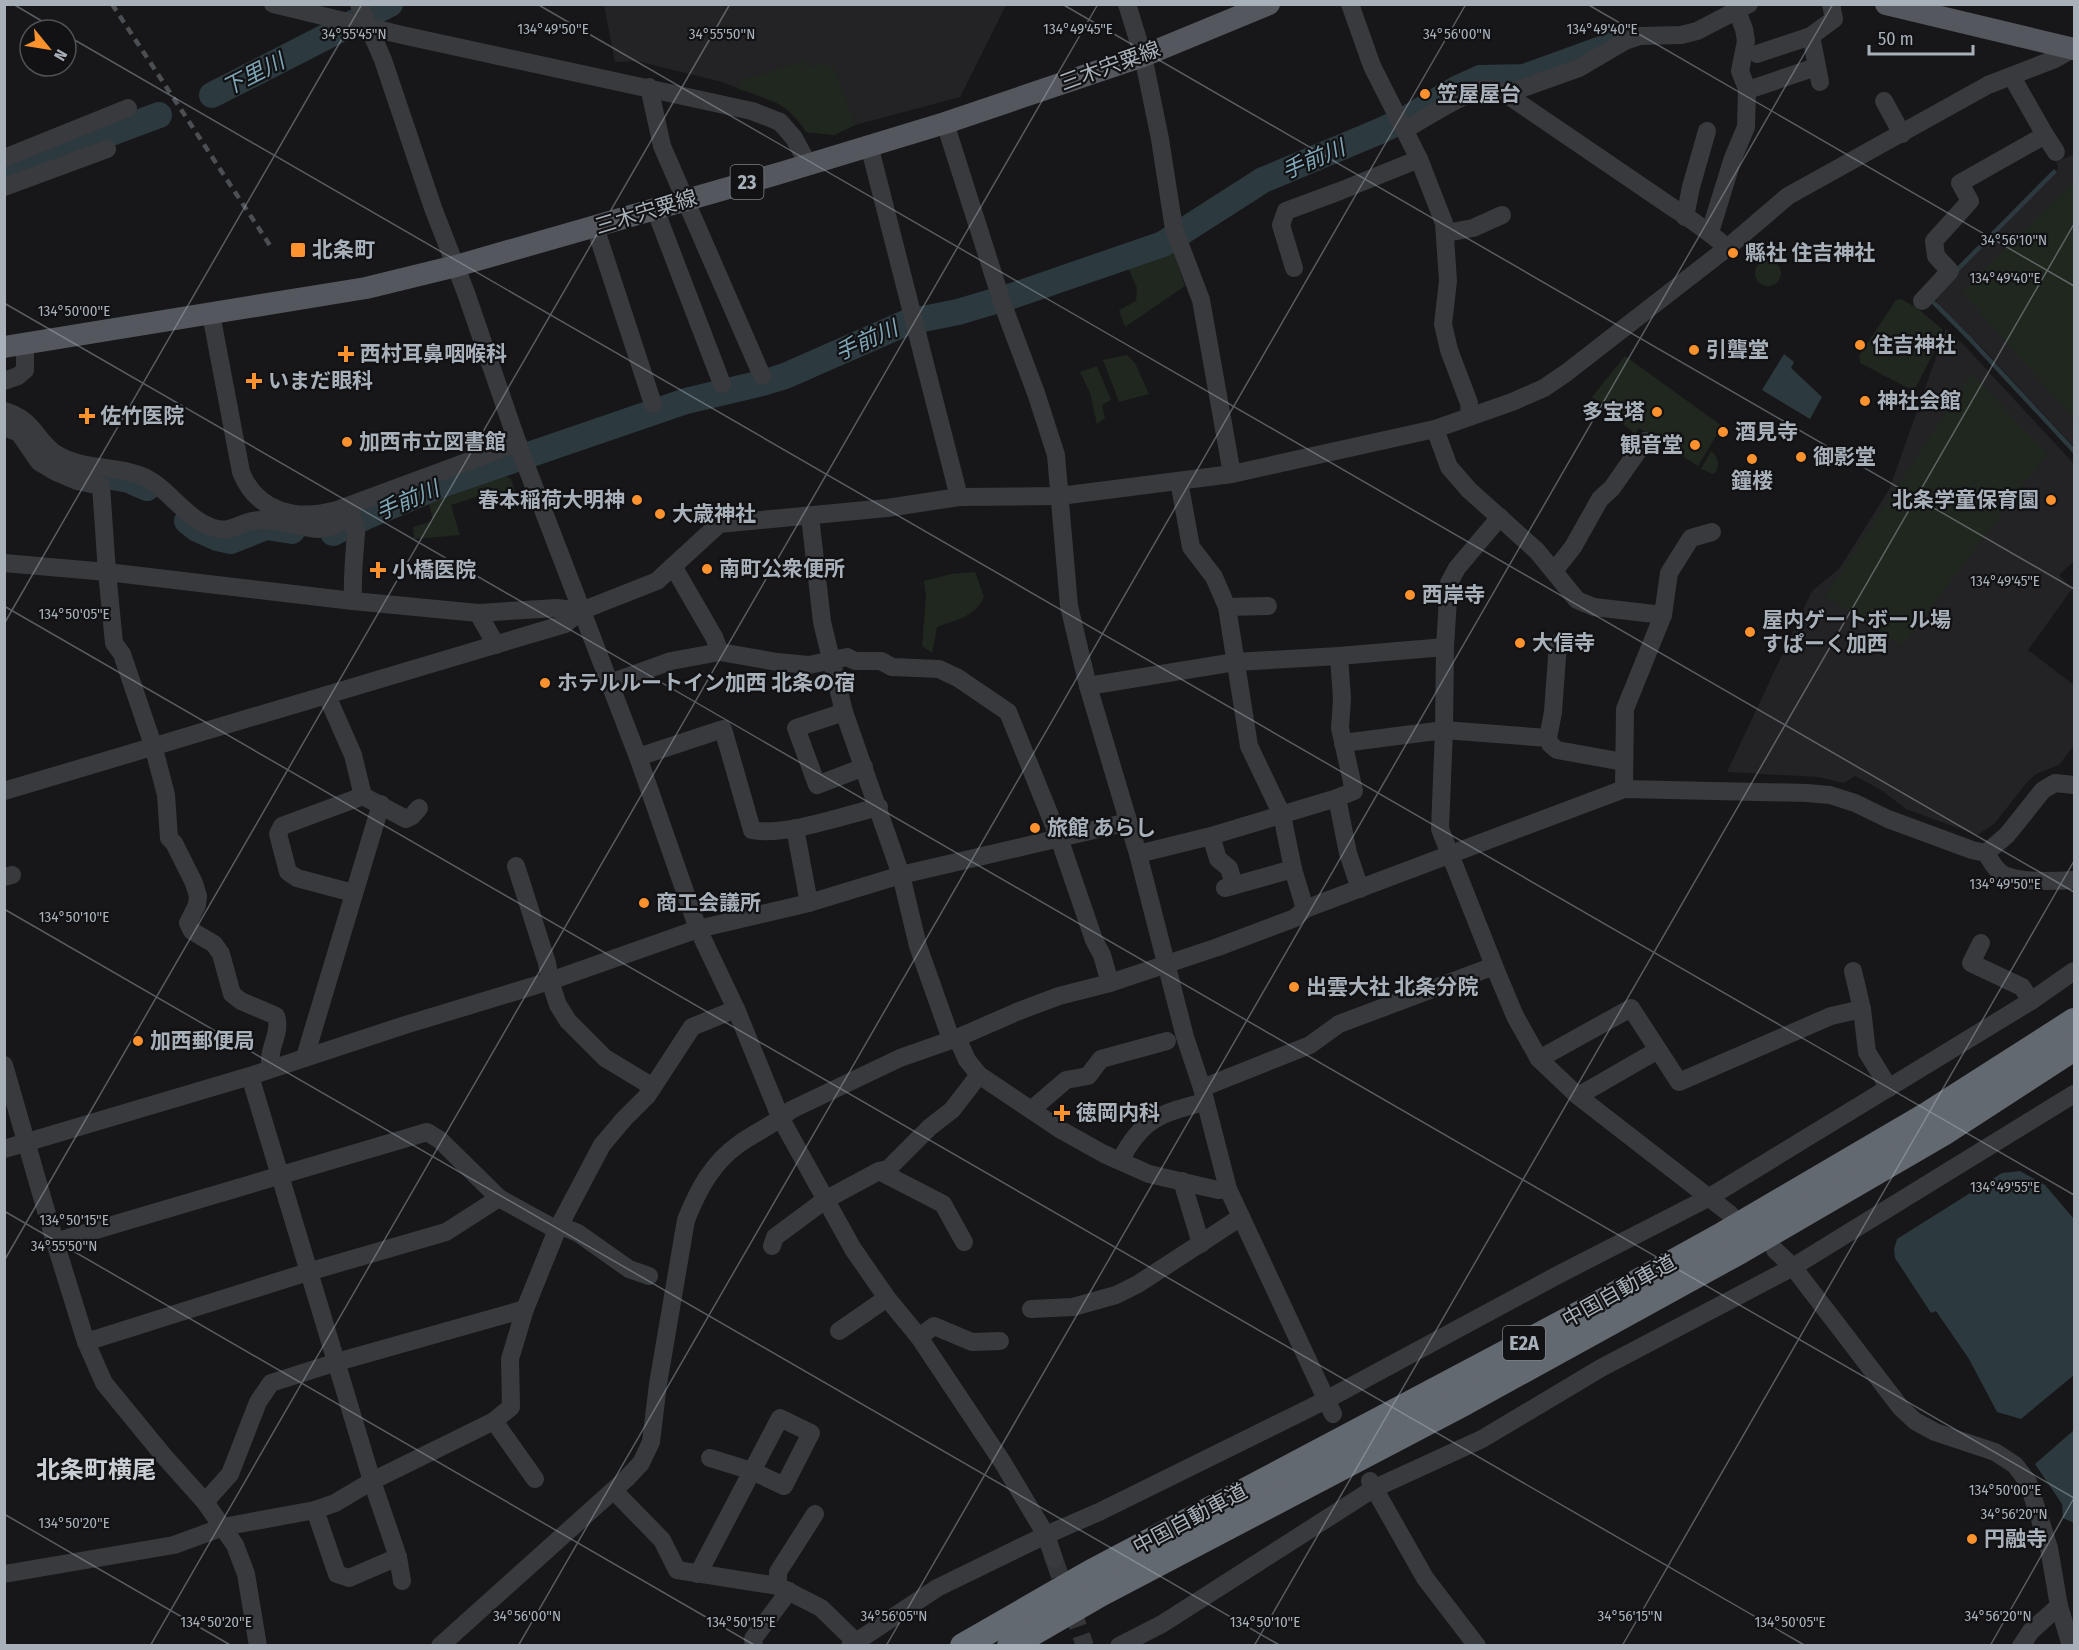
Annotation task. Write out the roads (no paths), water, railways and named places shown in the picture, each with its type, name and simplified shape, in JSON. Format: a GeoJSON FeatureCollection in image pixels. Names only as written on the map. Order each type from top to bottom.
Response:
{"type":"FeatureCollection","features":[{"type":"Feature","properties":{"kind":"highway","name":"中国自動車道"},"geometry":{"type":"LineString","coordinates":[[963,1646],[1090,1573],[1557,1326],[1724,1234],[1926,1115],[2074,1021]]}},
{"type":"Feature","properties":{"kind":"highway","name":"中国自動車道"},"geometry":{"type":"LineString","coordinates":[[1010,1646],[1100,1594],[1462,1404],[1740,1251],[1943,1133],[2074,1048]]}},
{"type":"Feature","properties":{"kind":"main road","name":"三木宍粟線"},"geometry":{"type":"LineString","coordinates":[[15,345],[366,288],[456,266],[945,123],[1143,56],[1269,4]]}},
{"type":"Feature","properties":{"kind":"main road"},"geometry":{"type":"LineString","coordinates":[[1886,4],[2074,49]]}},
{"type":"Feature","properties":{"kind":"street"},"geometry":{"type":"LineString","coordinates":[[273,4],[752,111],[780,122],[794,138],[808,164]]}},
{"type":"Feature","properties":{"kind":"street"},"geometry":{"type":"LineString","coordinates":[[359,4],[383,60],[440,228],[456,266],[518,443],[638,757],[698,929],[736,1009],[781,1119],[853,1249],[887,1298],[919,1337],[1003,1463],[1046,1535],[1054,1560]]}},
{"type":"Feature","properties":{"kind":"street"},"geometry":{"type":"LineString","coordinates":[[1127,4],[1143,56],[1176,235],[1201,300],[1232,474]]}},
{"type":"Feature","properties":{"kind":"street"},"geometry":{"type":"LineString","coordinates":[[1350,4],[1372,66],[1419,159],[1446,233],[1448,281],[1443,324],[1449,350],[1469,403],[1470,417]]}},
{"type":"Feature","properties":{"kind":"street"},"geometry":{"type":"LineString","coordinates":[[1757,54],[1811,36],[1834,19],[1831,4]]}},
{"type":"Feature","properties":{"kind":"street"},"geometry":{"type":"LineString","coordinates":[[1506,94],[1579,68],[1625,41],[1640,36],[1681,35],[1697,31],[1743,8],[1746,41],[1740,71],[1747,89],[1746,127],[1733,158],[1710,232]]}},
{"type":"Feature","properties":{"kind":"street"},"geometry":{"type":"LineString","coordinates":[[1751,88],[1818,74],[1811,36]]}},
{"type":"Feature","properties":{"kind":"street"},"geometry":{"type":"LineString","coordinates":[[4,791],[565,624],[581,610],[657,581],[720,524],[887,508],[959,497],[1060,496],[1232,474],[1435,429],[1470,417],[1544,388],[1566,373],[1727,248],[1788,196],[1988,86],[2074,49]]}},
{"type":"Feature","properties":{"kind":"street"},"geometry":{"type":"LineString","coordinates":[[2012,77],[2056,152]]}},
{"type":"Feature","properties":{"kind":"street"},"geometry":{"type":"LineString","coordinates":[[649,87],[662,146],[762,376]]}},
{"type":"Feature","properties":{"kind":"street"},"geometry":{"type":"LineString","coordinates":[[1400,124],[1472,92],[1486,89],[1506,94],[1710,232],[1727,248]]}},
{"type":"Feature","properties":{"kind":"street"},"geometry":{"type":"LineString","coordinates":[[1884,101],[1902,134]]}},
{"type":"Feature","properties":{"kind":"street"},"geometry":{"type":"LineString","coordinates":[[4,158],[128,108]]}},
{"type":"Feature","properties":{"kind":"street"},"geometry":{"type":"LineString","coordinates":[[945,123],[1056,455],[1068,606],[1088,687],[1138,854],[1165,964],[1228,1189],[1330,1407]]}},
{"type":"Feature","properties":{"kind":"street"},"geometry":{"type":"LineString","coordinates":[[1685,217],[1707,131]]}},
{"type":"Feature","properties":{"kind":"street"},"geometry":{"type":"LineString","coordinates":[[1922,301],[1950,271],[1936,256],[1934,241],[1970,201],[1960,183],[2045,135]]}},
{"type":"Feature","properties":{"kind":"street"},"geometry":{"type":"LineString","coordinates":[[52,140],[60,166]]}},
{"type":"Feature","properties":{"kind":"street"},"geometry":{"type":"LineString","coordinates":[[869,145],[959,497]]}},
{"type":"Feature","properties":{"kind":"street"},"geometry":{"type":"LineString","coordinates":[[4,187],[107,149]]}},
{"type":"Feature","properties":{"kind":"street"},"geometry":{"type":"LineString","coordinates":[[1294,268],[1281,225],[1286,211],[1419,159]]}},
{"type":"Feature","properties":{"kind":"street"},"geometry":{"type":"LineString","coordinates":[[656,209],[722,384]]}},
{"type":"Feature","properties":{"kind":"street"},"geometry":{"type":"LineString","coordinates":[[1446,233],[1473,228],[1502,215]]}},
{"type":"Feature","properties":{"kind":"street"},"geometry":{"type":"LineString","coordinates":[[595,227],[653,404]]}},
{"type":"Feature","properties":{"kind":"street"},"geometry":{"type":"LineString","coordinates":[[211,314],[241,472],[247,486],[259,499],[284,512],[300,516],[320,515],[337,510],[518,443]]}},
{"type":"Feature","properties":{"kind":"street"},"geometry":{"type":"LineString","coordinates":[[4,381],[18,376],[27,366],[15,345]]}},
{"type":"Feature","properties":{"kind":"street"},"geometry":{"type":"LineString","coordinates":[[4,411],[16,414],[33,428],[55,453],[76,463],[123,470],[142,476],[157,485],[192,518],[224,531],[251,521],[262,520],[276,520],[318,529],[354,523],[353,601]]}},
{"type":"Feature","properties":{"kind":"street"},"geometry":{"type":"LineString","coordinates":[[4,428],[19,432],[39,462],[77,481],[101,486],[106,572],[114,642],[122,654],[153,746],[166,795],[169,837],[195,883],[198,896],[197,905],[188,923],[192,931],[214,944],[221,954],[232,994],[241,1001],[276,1016],[279,1024],[269,1060],[271,1068]]}},
{"type":"Feature","properties":{"kind":"street"},"geometry":{"type":"LineString","coordinates":[[1435,429],[1449,467],[1469,490],[1538,551],[1577,600],[1594,607],[1663,615]]}},
{"type":"Feature","properties":{"kind":"street"},"geometry":{"type":"LineString","coordinates":[[1554,571],[1573,547],[1600,499],[1612,488],[1645,441]]}},
{"type":"Feature","properties":{"kind":"street"},"geometry":{"type":"LineString","coordinates":[[1179,481],[1191,547],[1214,577],[1227,607],[1249,746],[1282,815],[1293,869],[1305,909]]}},
{"type":"Feature","properties":{"kind":"street"},"geometry":{"type":"LineString","coordinates":[[810,516],[822,622],[844,712],[901,875],[918,946],[954,1038],[967,1060],[979,1075],[1095,1149],[1149,1174],[1218,1190],[1228,1189]]}},
{"type":"Feature","properties":{"kind":"street"},"geometry":{"type":"LineString","coordinates":[[1500,517],[1457,568],[1449,583],[1440,829],[1515,1016],[1539,1059],[1578,1096],[1730,1214]]}},
{"type":"Feature","properties":{"kind":"street"},"geometry":{"type":"LineString","coordinates":[[1624,789],[1625,709],[1663,615],[1669,573],[1691,538],[1712,532]]}},
{"type":"Feature","properties":{"kind":"street"},"geometry":{"type":"LineString","coordinates":[[4,563],[478,613],[557,608],[581,610]]}},
{"type":"Feature","properties":{"kind":"street"},"geometry":{"type":"LineString","coordinates":[[673,566],[714,637],[720,652]]}},
{"type":"Feature","properties":{"kind":"street"},"geometry":{"type":"LineString","coordinates":[[1227,607],[1268,606]]}},
{"type":"Feature","properties":{"kind":"street"},"geometry":{"type":"LineString","coordinates":[[478,613],[496,645]]}},
{"type":"Feature","properties":{"kind":"street"},"geometry":{"type":"LineString","coordinates":[[1558,643],[1553,712],[1548,738],[1550,744],[1557,750],[1624,762]]}},
{"type":"Feature","properties":{"kind":"street"},"geometry":{"type":"LineString","coordinates":[[1088,687],[1235,662],[1445,647]]}},
{"type":"Feature","properties":{"kind":"street"},"geometry":{"type":"LineString","coordinates":[[610,683],[671,661],[720,652],[809,665],[847,657],[855,661],[881,661],[892,667],[939,669],[958,678],[1008,712],[1059,838],[1110,983]]}},
{"type":"Feature","properties":{"kind":"street"},"geometry":{"type":"LineString","coordinates":[[1138,854],[1211,836],[1354,791],[1340,728],[1342,699],[1339,656]]}},
{"type":"Feature","properties":{"kind":"street"},"geometry":{"type":"LineString","coordinates":[[327,696],[352,755],[363,796]]}},
{"type":"Feature","properties":{"kind":"street"},"geometry":{"type":"LineString","coordinates":[[844,712],[796,728],[817,785],[864,767]]}},
{"type":"Feature","properties":{"kind":"street"},"geometry":{"type":"LineString","coordinates":[[638,757],[723,729],[752,830],[763,832],[795,828],[879,807]]}},
{"type":"Feature","properties":{"kind":"street"},"geometry":{"type":"LineString","coordinates":[[1343,743],[1444,730],[1548,738]]}},
{"type":"Feature","properties":{"kind":"street"},"geometry":{"type":"LineString","coordinates":[[1986,853],[2007,835],[2043,790],[2055,783],[2074,785]]}},
{"type":"Feature","properties":{"kind":"street"},"geometry":{"type":"LineString","coordinates":[[440,1646],[641,1463],[651,1442],[658,1384],[686,1220],[694,1198],[708,1174],[738,1145],[781,1119],[791,1110],[862,1075],[1059,996],[1110,983],[1218,947],[1295,918],[1305,909],[1624,789],[1830,795],[1855,803],[1888,819],[1986,853],[1997,869],[2005,875],[2040,882],[2074,880]]}},
{"type":"Feature","properties":{"kind":"street"},"geometry":{"type":"LineString","coordinates":[[353,893],[297,878],[288,872],[278,834],[282,826],[363,796],[406,819],[419,808]]}},
{"type":"Feature","properties":{"kind":"street"},"geometry":{"type":"LineString","coordinates":[[1337,798],[1348,853],[1360,889]]}},
{"type":"Feature","properties":{"kind":"street"},"geometry":{"type":"LineString","coordinates":[[305,1057],[381,804]]}},
{"type":"Feature","properties":{"kind":"street"},"geometry":{"type":"LineString","coordinates":[[4,1149],[250,1076],[550,981],[698,929],[809,903],[901,875],[1128,822]]}},
{"type":"Feature","properties":{"kind":"street"},"geometry":{"type":"LineString","coordinates":[[795,828],[809,903]]}},
{"type":"Feature","properties":{"kind":"street"},"geometry":{"type":"LineString","coordinates":[[1211,836],[1218,859],[1228,868],[1230,886],[1293,869]]}},
{"type":"Feature","properties":{"kind":"street"},"geometry":{"type":"LineString","coordinates":[[516,866],[558,1005],[568,1021],[605,1058],[653,1087]]}},
{"type":"Feature","properties":{"kind":"street"},"geometry":{"type":"LineString","coordinates":[[1981,943],[1971,963],[2022,987],[2031,1001]]}},
{"type":"Feature","properties":{"kind":"street"},"geometry":{"type":"LineString","coordinates":[[1120,1161],[1129,1144],[1149,1122],[1310,1045],[1339,1024],[1494,966]]}},
{"type":"Feature","properties":{"kind":"street"},"geometry":{"type":"LineString","coordinates":[[1853,971],[1862,1009],[1867,1052],[1889,1088]]}},
{"type":"Feature","properties":{"kind":"street"},"geometry":{"type":"LineString","coordinates":[[620,1497],[662,1540],[677,1570],[784,1588],[821,1608],[853,1644],[937,1588],[1046,1535],[1330,1407],[1554,1277],[1708,1198],[2031,1001],[2074,971]]}},
{"type":"Feature","properties":{"kind":"street"},"geometry":{"type":"LineString","coordinates":[[1539,1059],[1631,1008],[1680,1083],[1831,1016],[1862,1009]]}},
{"type":"Feature","properties":{"kind":"street"},"geometry":{"type":"LineString","coordinates":[[4,1574],[174,1545],[223,1527],[315,1510],[335,1503],[372,1481],[494,1421],[511,1407],[510,1359],[525,1309],[559,1228],[602,1145],[653,1087],[692,1027],[736,1009]]}},
{"type":"Feature","properties":{"kind":"street"},"geometry":{"type":"LineString","coordinates":[[1031,1110],[1066,1080],[1088,1076],[1101,1059],[1167,1041]]}},
{"type":"Feature","properties":{"kind":"street"},"geometry":{"type":"LineString","coordinates":[[1578,1096],[1658,1050]]}},
{"type":"Feature","properties":{"kind":"street"},"geometry":{"type":"LineString","coordinates":[[4,1065],[86,1342],[104,1383],[204,1502],[235,1545],[246,1574],[258,1646]]}},
{"type":"Feature","properties":{"kind":"street"},"geometry":{"type":"LineString","coordinates":[[772,1246],[775,1237],[825,1200],[879,1171],[888,1169],[930,1127],[952,1110],[979,1075]]}},
{"type":"Feature","properties":{"kind":"street"},"geometry":{"type":"LineString","coordinates":[[250,1076],[372,1481],[398,1557],[402,1581]]}},
{"type":"Feature","properties":{"kind":"street"},"geometry":{"type":"LineString","coordinates":[[1119,1646],[1162,1624],[1371,1485],[1482,1439],[1611,1363],[1793,1267],[2074,1094]]}},
{"type":"Feature","properties":{"kind":"street"},"geometry":{"type":"LineString","coordinates":[[55,1242],[427,1132],[440,1140],[499,1198],[559,1228],[578,1233],[629,1269],[648,1275]]}},
{"type":"Feature","properties":{"kind":"street"},"geometry":{"type":"LineString","coordinates":[[879,1171],[943,1204],[964,1242]]}},
{"type":"Feature","properties":{"kind":"street"},"geometry":{"type":"LineString","coordinates":[[1182,1181],[1201,1244]]}},
{"type":"Feature","properties":{"kind":"street"},"geometry":{"type":"LineString","coordinates":[[86,1342],[308,1272],[446,1232],[499,1198]]}},
{"type":"Feature","properties":{"kind":"street"},"geometry":{"type":"LineString","coordinates":[[1030,1309],[1073,1307],[1116,1295],[1138,1284],[1241,1217]]}},
{"type":"Feature","properties":{"kind":"street"},"geometry":{"type":"LineString","coordinates":[[1775,1250],[1793,1267],[1901,1408],[1915,1421],[1935,1432],[1995,1452],[2014,1466],[2028,1482],[2049,1548],[2059,1606],[2071,1646]]}},
{"type":"Feature","properties":{"kind":"street"},"geometry":{"type":"LineString","coordinates":[[839,1330],[887,1298]]}},
{"type":"Feature","properties":{"kind":"street"},"geometry":{"type":"LineString","coordinates":[[204,1502],[230,1474],[251,1417],[271,1383],[525,1309]]}},
{"type":"Feature","properties":{"kind":"street"},"geometry":{"type":"LineString","coordinates":[[919,1337],[934,1326],[972,1342],[1000,1341]]}},
{"type":"Feature","properties":{"kind":"street"},"geometry":{"type":"LineString","coordinates":[[494,1421],[535,1479]]}},
{"type":"Feature","properties":{"kind":"street"},"geometry":{"type":"LineString","coordinates":[[698,1574],[752,1471],[711,1458]]}},
{"type":"Feature","properties":{"kind":"street"},"geometry":{"type":"LineString","coordinates":[[1371,1485],[1425,1578],[1477,1646]]}},
{"type":"Feature","properties":{"kind":"street"},"geometry":{"type":"LineString","coordinates":[[315,1510],[337,1574],[349,1578],[398,1557]]}},
{"type":"Feature","properties":{"kind":"street"},"geometry":{"type":"LineString","coordinates":[[784,1588],[778,1572],[814,1514]]}},
{"type":"Feature","properties":{"kind":"street"},"geometry":{"type":"LineString","coordinates":[[754,1646],[753,1639],[784,1588]]}},
{"type":"Feature","properties":{"kind":"street"},"geometry":{"type":"LineString","coordinates":[[2021,1646],[2031,1631],[2059,1606]]}},
{"type":"Feature","properties":{"kind":"waterway","name":"下里川"},"geometry":{"type":"LineString","coordinates":[[212,95],[390,4]]}},
{"type":"Feature","properties":{"kind":"waterway","name":"手前川"},"geometry":{"type":"LineString","coordinates":[[333,533],[444,484],[686,401],[785,376],[908,322],[958,312],[1015,295],[1163,244],[1263,180],[1408,118],[1458,88],[1480,78],[1524,77],[1604,48],[1617,39]]}},
{"type":"Feature","properties":{"kind":"waterway","name":"下里川"},"geometry":{"type":"LineString","coordinates":[[4,173],[159,115]]}},
{"type":"Feature","properties":{"kind":"waterway"},"geometry":{"type":"LineString","coordinates":[[1956,271],[2054,172]]}},
{"type":"Feature","properties":{"kind":"waterway"},"geometry":{"type":"LineString","coordinates":[[1930,299],[2074,451]]}},
{"type":"Feature","properties":{"kind":"waterway","name":"手前川"},"geometry":{"type":"LineString","coordinates":[[72,470],[129,480],[147,488]]}},
{"type":"Feature","properties":{"kind":"waterway","name":"手前川"},"geometry":{"type":"LineString","coordinates":[[187,521],[197,529],[217,538],[231,541],[266,527],[292,531]]}},
{"type":"Feature","properties":{"kind":"tunnel"},"geometry":{"type":"LineString","coordinates":[[1054,1559],[1085,1646]]}},
{"type":"Feature","properties":{"kind":"railway"},"geometry":{"type":"LineString","coordinates":[[112,4],[271,247]]}},
{"type":"Feature","properties":{"kind":"place","name":"笠屋屋台"},"geometry":{"type":"Point","coordinates":[1425,94]}},
{"type":"Feature","properties":{"kind":"place","name":"北条町"},"geometry":{"type":"Point","coordinates":[298,250]}},
{"type":"Feature","properties":{"kind":"place","name":"縣社 住吉神社"},"geometry":{"type":"Point","coordinates":[1733,253]}},
{"type":"Feature","properties":{"kind":"place","name":"住吉神社"},"geometry":{"type":"Point","coordinates":[1860,345]}},
{"type":"Feature","properties":{"kind":"place","name":"引聾堂"},"geometry":{"type":"Point","coordinates":[1694,350]}},
{"type":"Feature","properties":{"kind":"place","name":"西村耳鼻咽喉科"},"geometry":{"type":"Point","coordinates":[346,354]}},
{"type":"Feature","properties":{"kind":"place","name":"いまだ眼科"},"geometry":{"type":"Point","coordinates":[254,381]}},
{"type":"Feature","properties":{"kind":"place","name":"神社会館"},"geometry":{"type":"Point","coordinates":[1865,401]}},
{"type":"Feature","properties":{"kind":"place","name":"多宝塔"},"geometry":{"type":"Point","coordinates":[1657,412]}},
{"type":"Feature","properties":{"kind":"place","name":"佐竹医院"},"geometry":{"type":"Point","coordinates":[87,416]}},
{"type":"Feature","properties":{"kind":"place","name":"酒見寺"},"geometry":{"type":"Point","coordinates":[1723,432]}},
{"type":"Feature","properties":{"kind":"place","name":"加西市立図書館"},"geometry":{"type":"Point","coordinates":[347,442]}},
{"type":"Feature","properties":{"kind":"place","name":"観音堂"},"geometry":{"type":"Point","coordinates":[1695,445]}},
{"type":"Feature","properties":{"kind":"place","name":"御影堂"},"geometry":{"type":"Point","coordinates":[1801,457]}},
{"type":"Feature","properties":{"kind":"place","name":"鐘楼"},"geometry":{"type":"Point","coordinates":[1752,459]}},
{"type":"Feature","properties":{"kind":"place","name":"春本稲荷大明神"},"geometry":{"type":"Point","coordinates":[637,500]}},
{"type":"Feature","properties":{"kind":"place","name":"北条学童保育園"},"geometry":{"type":"Point","coordinates":[2051,500]}},
{"type":"Feature","properties":{"kind":"place","name":"大歳神社"},"geometry":{"type":"Point","coordinates":[660,514]}},
{"type":"Feature","properties":{"kind":"place","name":"南町公衆便所"},"geometry":{"type":"Point","coordinates":[707,569]}},
{"type":"Feature","properties":{"kind":"place","name":"小橋医院"},"geometry":{"type":"Point","coordinates":[378,570]}},
{"type":"Feature","properties":{"kind":"place","name":"西岸寺"},"geometry":{"type":"Point","coordinates":[1410,595]}},
{"type":"Feature","properties":{"kind":"place","name":"屋内ゲートボール場 すぱーく加西"},"geometry":{"type":"Point","coordinates":[1750,632]}},
{"type":"Feature","properties":{"kind":"place","name":"大信寺"},"geometry":{"type":"Point","coordinates":[1520,643]}},
{"type":"Feature","properties":{"kind":"place","name":"ホテルルートイン加西 北条の宿"},"geometry":{"type":"Point","coordinates":[545,683]}},
{"type":"Feature","properties":{"kind":"place","name":"旅館 あらし"},"geometry":{"type":"Point","coordinates":[1035,828]}},
{"type":"Feature","properties":{"kind":"place","name":"商工会議所"},"geometry":{"type":"Point","coordinates":[644,903]}},
{"type":"Feature","properties":{"kind":"place","name":"出雲大社 北条分院"},"geometry":{"type":"Point","coordinates":[1294,987]}},
{"type":"Feature","properties":{"kind":"place","name":"加西郵便局"},"geometry":{"type":"Point","coordinates":[138,1041]}},
{"type":"Feature","properties":{"kind":"place","name":"徳岡内科"},"geometry":{"type":"Point","coordinates":[1062,1113]}},
{"type":"Feature","properties":{"kind":"place","name":"円融寺"},"geometry":{"type":"Point","coordinates":[1972,1539]}},
{"type":"Feature","properties":{"kind":"district","name":"北条町横尾"},"geometry":{"type":"Point","coordinates":[96,1470]}}]}
